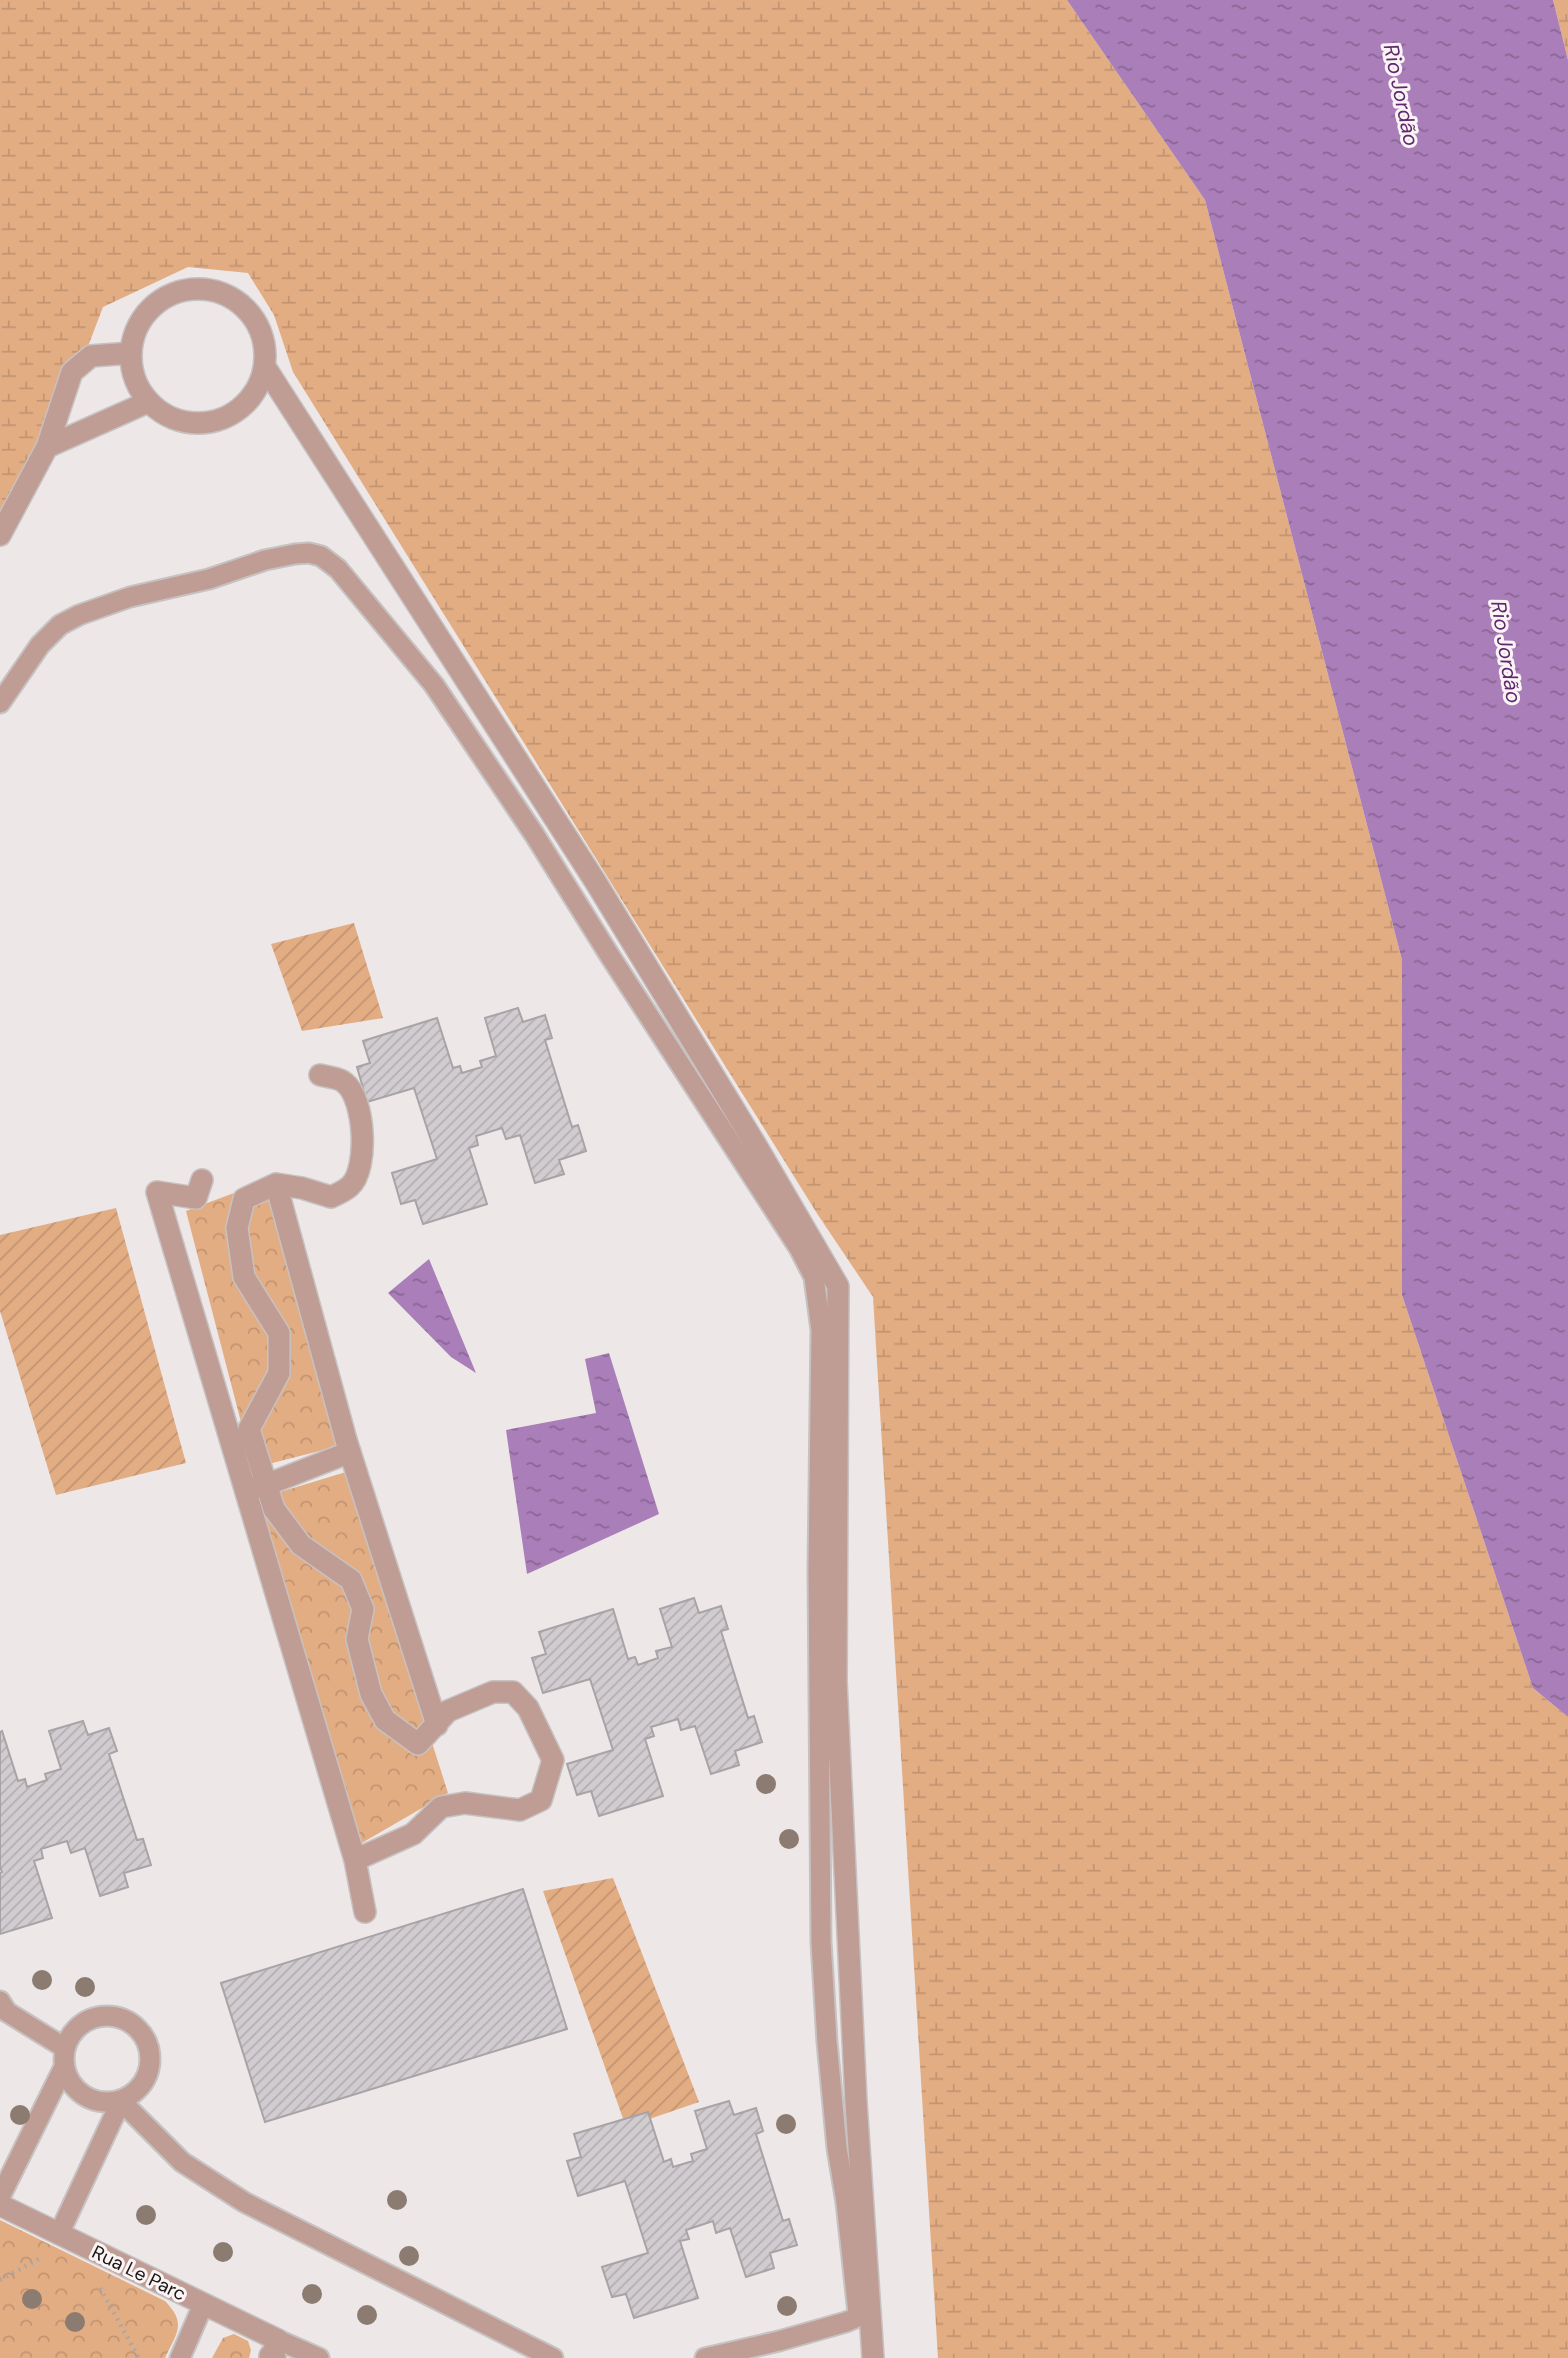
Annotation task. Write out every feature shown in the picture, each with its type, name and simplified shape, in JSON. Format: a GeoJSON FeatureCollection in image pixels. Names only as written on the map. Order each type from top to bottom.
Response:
{"type":"FeatureCollection","features":[{"type":"Feature","properties":{"kind":"street"},"geometry":{"type":"LineString","coordinates":[[202,289],[225,294],[244,306],[258,324],[265,345],[265,367],[258,387],[246,404],[228,416],[207,423],[185,422],[165,415],[148,402],[136,384],[130,361],[132,338],[142,317],[158,301],[179,291],[202,289]]}},
{"type":"Feature","properties":{"kind":"street"},"geometry":{"type":"LineString","coordinates":[[0,535],[47,447],[72,372],[91,356],[131,352]]}},
{"type":"Feature","properties":{"kind":"street"},"geometry":{"type":"LineString","coordinates":[[265,367],[587,870],[757,1147],[838,1286],[836,1681],[856,2102],[873,2358]]}},
{"type":"Feature","properties":{"kind":"street"},"geometry":{"type":"LineString","coordinates":[[47,447],[148,402]]}},
{"type":"Feature","properties":{"kind":"street"},"geometry":{"type":"LineString","coordinates":[[320,1075],[344,1082],[355,1095],[362,1129],[362,1160],[351,1185],[331,1197],[276,1184],[244,1199],[237,1228],[244,1277],[279,1333],[279,1373],[249,1429],[274,1509],[301,1545],[351,1580],[363,1609],[357,1639],[370,1694],[384,1720],[418,1744],[448,1711],[493,1692],[513,1692],[528,1708],[553,1760],[541,1800],[520,1810],[466,1803],[441,1807],[413,1834],[355,1860]]}},
{"type":"Feature","properties":{"kind":"street"},"geometry":{"type":"LineString","coordinates":[[202,1180],[196,1198],[156,1192],[355,1860],[365,1912]]}},
{"type":"Feature","properties":{"kind":"street"},"geometry":{"type":"LineString","coordinates":[[276,1184],[349,1452],[437,1725]]}},
{"type":"Feature","properties":{"kind":"street"},"geometry":{"type":"LineString","coordinates":[[244,1490],[266,1485],[349,1452]]}},
{"type":"Feature","properties":{"kind":"street","name":"Rua Le Parc"},"geometry":{"type":"LineString","coordinates":[[0,2205],[203,2305],[273,2353]]}},
{"type":"Feature","properties":{"kind":"lane"},"geometry":{"type":"LineString","coordinates":[[0,703],[40,645],[60,625],[79,615],[130,597],[209,579],[265,560],[309,553],[330,562],[434,685],[534,834],[610,957],[799,1248],[814,1277],[821,1330],[818,1570],[821,1942],[835,2135],[846,2202],[858,2313],[855,2318],[846,2322],[705,2358]]}},
{"type":"Feature","properties":{"kind":"lane"},"geometry":{"type":"LineString","coordinates":[[0,2001],[8,2012],[64,2057],[71,2084],[85,2097],[103,2102],[121,2101],[138,2090],[149,2073],[151,2053],[144,2035],[129,2021],[110,2015],[90,2019],[74,2030],[64,2057],[0,2197]]}},
{"type":"Feature","properties":{"kind":"lane"},"geometry":{"type":"LineString","coordinates":[[59,2234],[121,2101]]}},
{"type":"Feature","properties":{"kind":"lane"},"geometry":{"type":"LineString","coordinates":[[121,2101],[182,2162],[244,2202],[553,2358]]}},
{"type":"Feature","properties":{"kind":"lane"},"geometry":{"type":"LineString","coordinates":[[180,2358],[203,2305]]}},
{"type":"Feature","properties":{"kind":"lane"},"geometry":{"type":"LineString","coordinates":[[273,2353],[319,2358]]}},
{"type":"Feature","properties":{"kind":"path"},"geometry":{"type":"LineString","coordinates":[[0,2280],[47,2255]]}},
{"type":"Feature","properties":{"kind":"path"},"geometry":{"type":"LineString","coordinates":[[99,2286],[139,2358]]}},
{"type":"Feature","properties":{"kind":"green space"},"geometry":{"type":"Polygon","coordinates":[[[0,0],[1067,0],[1205,200],[1402,960],[1402,1295],[1533,1688],[1568,1717],[1568,2358],[938,2358],[873,1297],[818,1215],[293,372],[274,315],[248,273],[188,267],[103,307],[79,370],[0,512],[0,0]]]}},
{"type":"Feature","properties":{"kind":"green space"},"geometry":{"type":"Polygon","coordinates":[[[1553,0],[1568,0],[1568,60],[1553,0]]]}},
{"type":"Feature","properties":{"kind":"green space"},"geometry":{"type":"Polygon","coordinates":[[[354,923],[383,1018],[302,1031],[271,944],[354,923]]]}},
{"type":"Feature","properties":{"kind":"green space"},"geometry":{"type":"Polygon","coordinates":[[[266,1181],[339,1446],[253,1468],[186,1211],[266,1181]]]}},
{"type":"Feature","properties":{"kind":"green space"},"geometry":{"type":"Polygon","coordinates":[[[116,1208],[186,1463],[56,1495],[0,1311],[0,1235],[116,1208]]]}},
{"type":"Feature","properties":{"kind":"green space"},"geometry":{"type":"Polygon","coordinates":[[[346,1472],[448,1793],[360,1844],[257,1499],[346,1472]]]}},
{"type":"Feature","properties":{"kind":"green space"},"geometry":{"type":"Polygon","coordinates":[[[613,1878],[699,2102],[626,2127],[543,1891],[613,1878]]]}},
{"type":"Feature","properties":{"kind":"green space"},"geometry":{"type":"Polygon","coordinates":[[[0,2220],[165,2301],[176,2316],[178,2328],[165,2358],[0,2358],[0,2220]]]}},
{"type":"Feature","properties":{"kind":"green space"},"geometry":{"type":"Polygon","coordinates":[[[234,2334],[248,2341],[251,2350],[249,2358],[212,2358],[223,2338],[234,2334]]]}},
{"type":"Feature","properties":{"kind":"water","name":"Rio Jordão"},"geometry":{"type":"Polygon","coordinates":[[[1067,0],[1553,0],[1568,60],[1568,1717],[1533,1688],[1402,1295],[1402,960],[1205,200],[1067,0]]]}},
{"type":"Feature","properties":{"kind":"water"},"geometry":{"type":"Polygon","coordinates":[[[429,1259],[476,1373],[451,1357],[388,1293],[429,1259]]]}},
{"type":"Feature","properties":{"kind":"water"},"geometry":{"type":"Polygon","coordinates":[[[609,1353],[659,1514],[527,1574],[506,1430],[596,1413],[585,1359],[609,1353]]]}},
{"type":"Feature","properties":{"kind":"building"},"geometry":{"type":"Polygon","coordinates":[[[518,1008],[523,1022],[545,1015],[552,1038],[545,1040],[572,1127],[578,1125],[586,1151],[559,1160],[564,1174],[535,1183],[520,1135],[506,1139],[502,1128],[476,1136],[478,1145],[469,1148],[487,1204],[423,1224],[415,1200],[401,1204],[392,1173],[437,1159],[414,1088],[367,1102],[357,1067],[370,1063],[363,1041],[437,1018],[453,1068],[460,1066],[462,1073],[482,1067],[480,1061],[496,1056],[485,1018],[518,1008]]]}},
{"type":"Feature","properties":{"kind":"building"},"geometry":{"type":"Polygon","coordinates":[[[694,1598],[699,1613],[721,1606],[728,1629],[721,1631],[748,1718],[754,1716],[762,1742],[735,1751],[739,1765],[711,1774],[695,1726],[681,1730],[678,1719],[651,1727],[654,1736],[645,1739],[663,1796],[599,1816],[591,1791],[577,1795],[567,1764],[613,1750],[590,1679],[543,1693],[532,1658],[546,1654],[539,1632],[613,1609],[628,1659],[635,1657],[638,1665],[658,1658],[656,1651],[672,1647],[660,1609],[694,1598]]]}},
{"type":"Feature","properties":{"kind":"building"},"geometry":{"type":"Polygon","coordinates":[[[83,1721],[88,1735],[109,1728],[117,1751],[109,1754],[137,1840],[143,1839],[151,1865],[124,1873],[128,1887],[100,1896],[85,1848],[71,1853],[67,1841],[41,1849],[43,1858],[34,1861],[52,1918],[0,1934],[0,1732],[2,1731],[18,1781],[25,1779],[27,1787],[47,1780],[45,1774],[61,1769],[49,1731],[83,1721]]]}},
{"type":"Feature","properties":{"kind":"building"},"geometry":{"type":"Polygon","coordinates":[[[523,1889],[567,2029],[265,2122],[221,1983],[523,1889]]]}},
{"type":"Feature","properties":{"kind":"building"},"geometry":{"type":"Polygon","coordinates":[[[729,2101],[734,2115],[756,2108],[763,2131],[756,2134],[783,2221],[789,2219],[797,2245],[770,2253],[774,2268],[746,2277],[730,2228],[716,2233],[713,2221],[686,2230],[689,2239],[680,2241],[698,2298],[634,2318],[626,2294],[612,2297],[602,2267],[648,2253],[625,2181],[578,2196],[567,2161],[581,2157],[574,2134],[648,2112],[664,2162],[671,2159],[673,2167],[693,2161],[691,2154],[707,2149],[695,2111],[729,2101]]]}}]}
